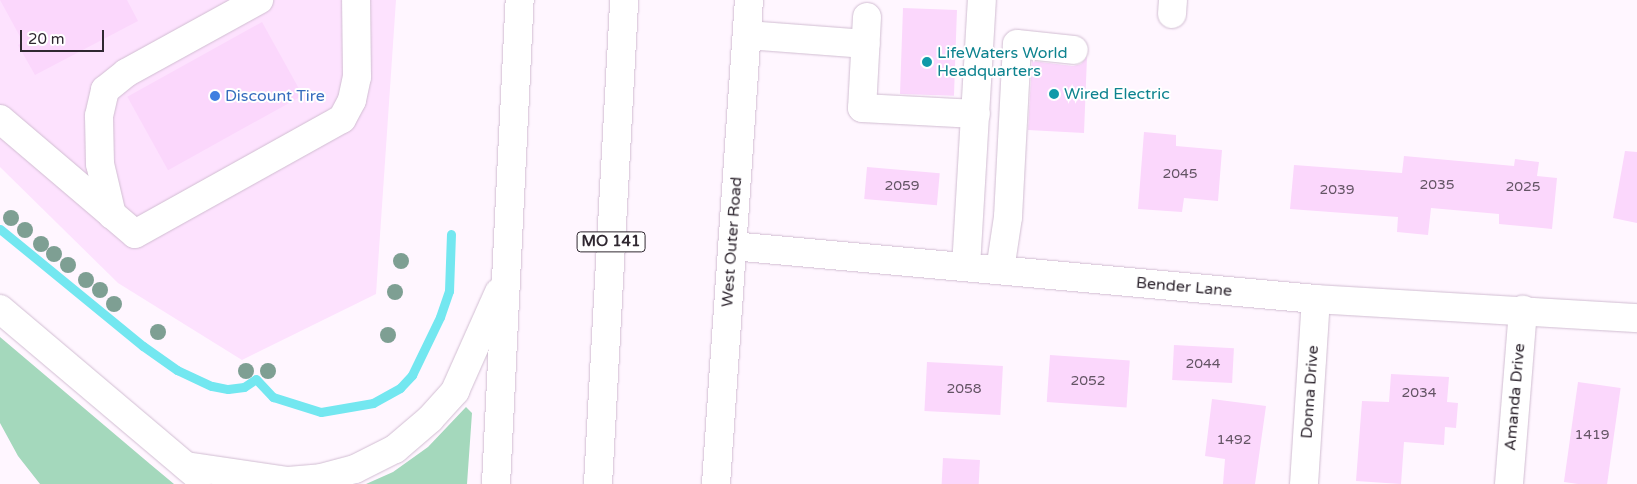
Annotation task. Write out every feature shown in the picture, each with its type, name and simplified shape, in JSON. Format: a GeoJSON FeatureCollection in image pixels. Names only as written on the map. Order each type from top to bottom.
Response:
{"type":"FeatureCollection","features":[{"type":"Feature","properties":{"kind":"main road"},"geometry":{"type":"LineString","coordinates":[[112,215],[100,164],[99,116],[105,90],[126,73],[259,0]]}},
{"type":"Feature","properties":{"kind":"main road"},"geometry":{"type":"LineString","coordinates":[[0,119],[135,234],[342,119],[352,100],[356,77],[356,0]]}},
{"type":"Feature","properties":{"kind":"main road"},"geometry":{"type":"LineString","coordinates":[[496,484],[520,0]]}},
{"type":"Feature","properties":{"kind":"main road","name":"MO 141"},"geometry":{"type":"LineString","coordinates":[[598,484],[624,0]]}},
{"type":"Feature","properties":{"kind":"main road","name":"West Outer Road"},"geometry":{"type":"LineString","coordinates":[[716,484],[749,0]]}},
{"type":"Feature","properties":{"kind":"main road"},"geometry":{"type":"LineString","coordinates":[[966,267],[982,0]]}},
{"type":"Feature","properties":{"kind":"main road"},"geometry":{"type":"LineString","coordinates":[[746,35],[867,30],[862,108],[976,114]]}},
{"type":"Feature","properties":{"kind":"main road"},"geometry":{"type":"LineString","coordinates":[[1000,270],[1008,217],[1017,44],[1074,50]]}},
{"type":"Feature","properties":{"kind":"main road","name":"Bender Lane"},"geometry":{"type":"LineString","coordinates":[[732,246],[1316,299],[1637,318]]}},
{"type":"Feature","properties":{"kind":"main road"},"geometry":{"type":"LineString","coordinates":[[186,466],[288,481],[321,478],[355,468],[395,449],[430,419],[455,391],[506,275]]}},
{"type":"Feature","properties":{"kind":"main road","name":"Donna Drive"},"geometry":{"type":"LineString","coordinates":[[1304,484],[1316,299]]}},
{"type":"Feature","properties":{"kind":"main road"},"geometry":{"type":"LineString","coordinates":[[0,309],[207,484]]}},
{"type":"Feature","properties":{"kind":"main road","name":"Amanda Drive"},"geometry":{"type":"LineString","coordinates":[[1509,484],[1523,310]]}},
{"type":"Feature","properties":{"kind":"shaded area"},"geometry":{"type":"Polygon","coordinates":[[[0,0],[396,0],[376,294],[242,360],[118,283],[0,167],[0,0]]]}},
{"type":"Feature","properties":{"kind":"green space"},"geometry":{"type":"Polygon","coordinates":[[[0,337],[174,484],[40,484],[18,456],[0,423],[0,337]]]}},
{"type":"Feature","properties":{"kind":"green space"},"geometry":{"type":"Polygon","coordinates":[[[466,407],[472,413],[467,484],[366,484],[393,472],[428,447],[466,407]]]}},
{"type":"Feature","properties":{"kind":"building"},"geometry":{"type":"Polygon","coordinates":[[[0,0],[127,0],[138,21],[35,75],[18,45],[23,42],[0,0]]]}},
{"type":"Feature","properties":{"kind":"building","name":"LifeWaters World Headquarters"},"geometry":{"type":"Polygon","coordinates":[[[903,8],[957,10],[954,96],[900,94],[903,8]]]}},
{"type":"Feature","properties":{"kind":"building","name":"Discount Tire"},"geometry":{"type":"Polygon","coordinates":[[[262,22],[303,95],[168,170],[127,97],[262,22]]]}},
{"type":"Feature","properties":{"kind":"building","name":"Wired Electric"},"geometry":{"type":"Polygon","coordinates":[[[1087,57],[1084,133],[1028,130],[1032,61],[1073,66],[1081,64],[1087,57]]]}},
{"type":"Feature","properties":{"kind":"building"},"geometry":{"type":"Polygon","coordinates":[[[1144,132],[1176,135],[1176,146],[1222,150],[1218,201],[1184,198],[1182,212],[1138,209],[1144,132]]]}},
{"type":"Feature","properties":{"kind":"building"},"geometry":{"type":"Polygon","coordinates":[[[1625,151],[1637,152],[1637,223],[1613,218],[1625,151]]]}},
{"type":"Feature","properties":{"kind":"building"},"geometry":{"type":"Polygon","coordinates":[[[1404,156],[1514,166],[1515,159],[1539,162],[1537,176],[1557,178],[1552,229],[1499,224],[1499,214],[1431,208],[1428,235],[1397,232],[1398,217],[1290,209],[1294,165],[1402,173],[1404,156]]]}},
{"type":"Feature","properties":{"kind":"building"},"geometry":{"type":"Polygon","coordinates":[[[867,167],[940,173],[937,205],[864,199],[867,167]]]}},
{"type":"Feature","properties":{"kind":"building"},"geometry":{"type":"Polygon","coordinates":[[[1174,345],[1234,348],[1232,383],[1172,380],[1174,345]]]}},
{"type":"Feature","properties":{"kind":"building"},"geometry":{"type":"Polygon","coordinates":[[[1050,355],[1130,361],[1127,407],[1047,402],[1050,355]]]}},
{"type":"Feature","properties":{"kind":"building"},"geometry":{"type":"Polygon","coordinates":[[[927,362],[1003,366],[1000,415],[924,411],[927,362]]]}},
{"type":"Feature","properties":{"kind":"building"},"geometry":{"type":"Polygon","coordinates":[[[1391,374],[1449,377],[1447,402],[1458,403],[1456,428],[1445,427],[1444,445],[1404,442],[1401,484],[1356,481],[1362,401],[1389,402],[1391,374]]]}},
{"type":"Feature","properties":{"kind":"building"},"geometry":{"type":"Polygon","coordinates":[[[1578,382],[1621,388],[1607,484],[1564,482],[1578,382]]]}},
{"type":"Feature","properties":{"kind":"building"},"geometry":{"type":"Polygon","coordinates":[[[1212,399],[1266,406],[1255,484],[1223,484],[1225,459],[1205,456],[1212,399]]]}},
{"type":"Feature","properties":{"kind":"building"},"geometry":{"type":"Polygon","coordinates":[[[943,458],[980,460],[979,484],[942,484],[943,458]]]}},
{"type":"Feature","properties":{"kind":"waterway"},"geometry":{"type":"LineString","coordinates":[[0,229],[143,346],[177,370],[212,386],[228,389],[244,387],[256,379],[273,397],[321,412],[373,403],[400,388],[412,375],[440,317],[449,291],[451,234]]}},
{"type":"Feature","properties":{"kind":"place","name":"LifeWaters World Headquarters"},"geometry":{"type":"Point","coordinates":[927,62]}},
{"type":"Feature","properties":{"kind":"place","name":"Wired Electric"},"geometry":{"type":"Point","coordinates":[1054,94]}},
{"type":"Feature","properties":{"kind":"place","name":"Discount Tire"},"geometry":{"type":"Point","coordinates":[215,96]}}]}
